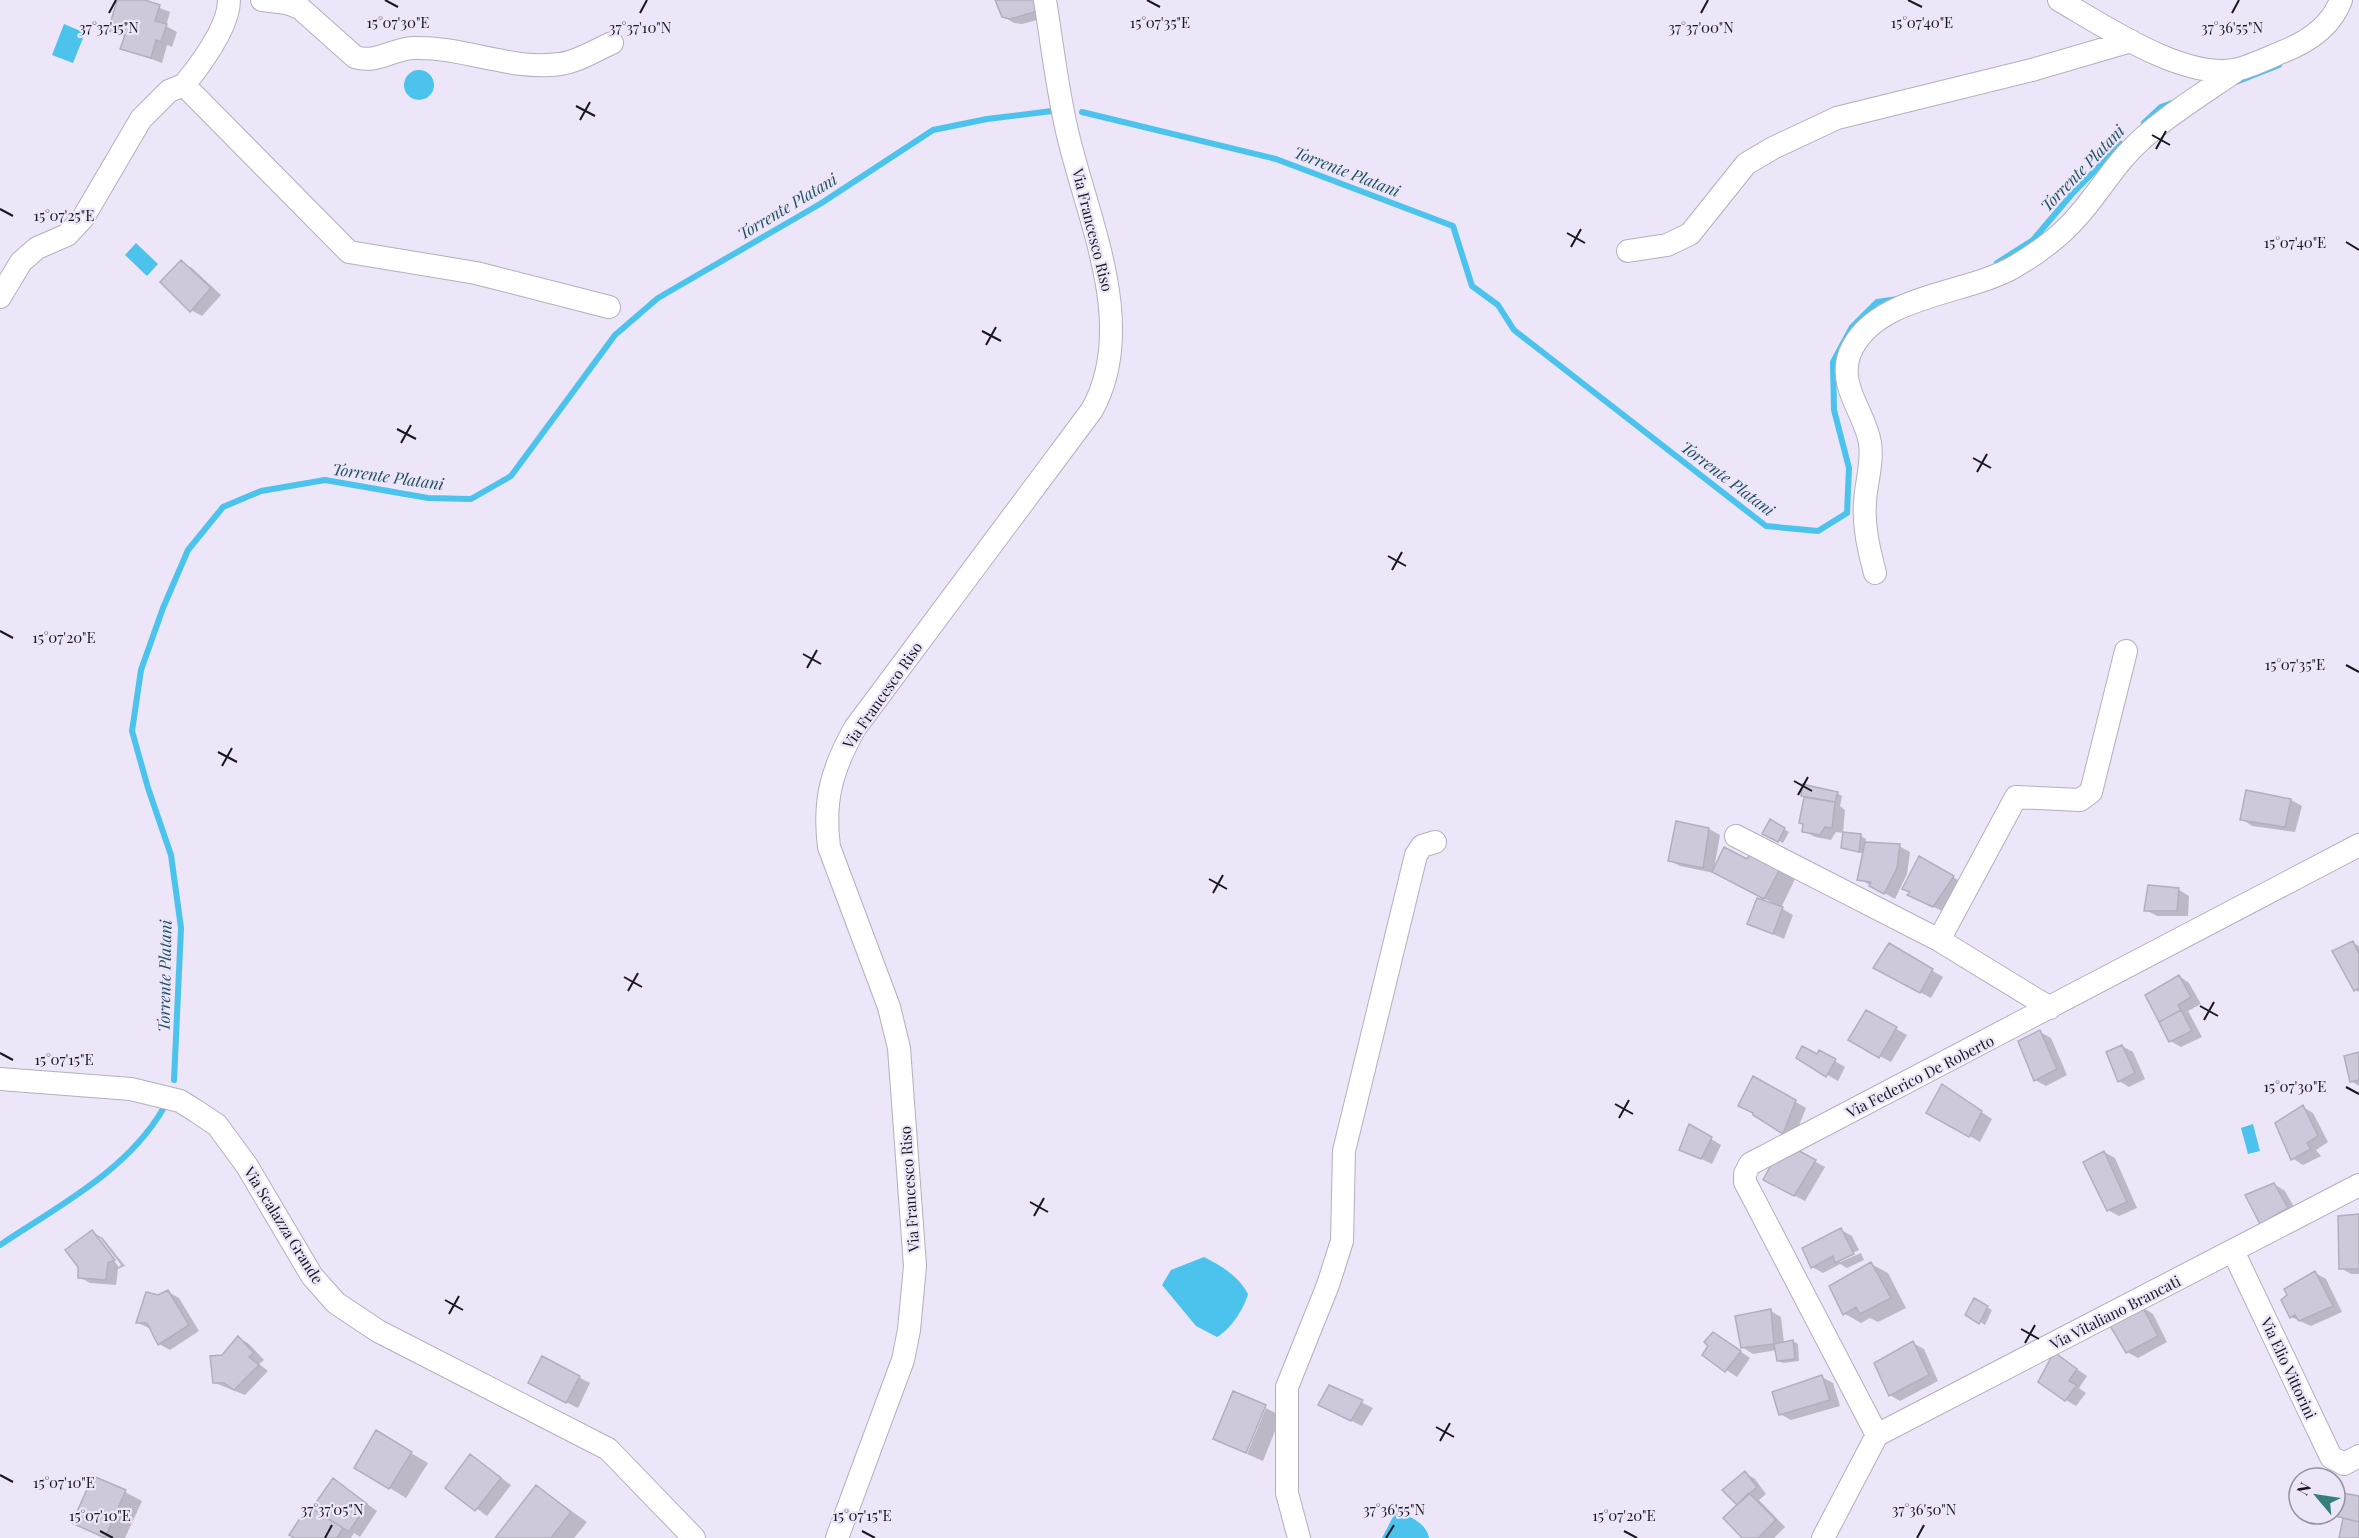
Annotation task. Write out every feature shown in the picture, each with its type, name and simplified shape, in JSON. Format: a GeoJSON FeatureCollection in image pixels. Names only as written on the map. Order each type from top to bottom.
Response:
{"type":"FeatureCollection","features":[{"type":"Feature","properties":{"kind":"street"},"geometry":{"type":"LineString","coordinates":[[0,297],[21,262],[37,248],[67,235],[83,218],[141,119],[169,91],[184,85],[212,44],[229,12],[229,1],[261,0],[287,3],[300,8],[355,57],[367,60],[410,48],[429,48],[506,60],[560,64],[612,43]]}},
{"type":"Feature","properties":{"kind":"street","name":"Via Francesco Riso"},"geometry":{"type":"LineString","coordinates":[[837,1538],[903,1360],[909,1330],[915,1266],[899,1048],[890,1007],[829,847],[827,830],[830,786],[837,761],[855,729],[1092,410],[1102,392],[1111,350],[1110,296],[1067,129],[1045,0]]}},
{"type":"Feature","properties":{"kind":"street"},"geometry":{"type":"LineString","coordinates":[[2059,0],[2131,41],[2192,68],[2237,70]]}},
{"type":"Feature","properties":{"kind":"street"},"geometry":{"type":"LineString","coordinates":[[1875,573],[1867,543],[1864,503],[1870,442],[1850,390],[1845,369],[1851,351],[1865,331],[1887,312],[1964,288],[2012,268],[2047,246],[2078,217],[2127,154],[2141,141],[2237,70],[2298,46],[2327,26],[2341,0]]}},
{"type":"Feature","properties":{"kind":"street"},"geometry":{"type":"LineString","coordinates":[[1628,251],[1667,245],[1690,234],[1746,164],[1773,148],[1837,118],[2032,70],[2131,41]]}},
{"type":"Feature","properties":{"kind":"street"},"geometry":{"type":"LineString","coordinates":[[184,85],[349,252],[476,273],[609,307]]}},
{"type":"Feature","properties":{"kind":"street"},"geometry":{"type":"LineString","coordinates":[[1939,940],[2016,797],[2080,800],[2091,792],[2126,651]]}},
{"type":"Feature","properties":{"kind":"street"},"geometry":{"type":"LineString","coordinates":[[1736,836],[1939,940],[2050,1008]]}},
{"type":"Feature","properties":{"kind":"street"},"geometry":{"type":"LineString","coordinates":[[1299,1538],[1287,1493],[1287,1387],[1328,1285],[1342,1241],[1344,1212],[1341,1188],[1344,1151],[1416,855],[1422,846],[1434,842]]}},
{"type":"Feature","properties":{"kind":"street","name":"Via Federico De Roberto"},"geometry":{"type":"LineString","coordinates":[[1877,1435],[1745,1182],[1745,1174],[1750,1164],[2359,845]]}},
{"type":"Feature","properties":{"kind":"street","name":"Via Scalazza Grande"},"geometry":{"type":"LineString","coordinates":[[0,1079],[131,1089],[180,1101],[196,1111],[217,1125],[247,1166],[312,1276],[336,1303],[378,1331],[608,1449],[694,1538]]}},
{"type":"Feature","properties":{"kind":"street","name":"Via Vitaliano Brancati"},"geometry":{"type":"LineString","coordinates":[[1877,1435],[2359,1185]]}},
{"type":"Feature","properties":{"kind":"street","name":"Via Elio Vittorini"},"geometry":{"type":"LineString","coordinates":[[2233,1251],[2331,1457],[2344,1464],[2359,1456]]}},
{"type":"Feature","properties":{"kind":"street"},"geometry":{"type":"LineString","coordinates":[[1823,1538],[1877,1435]]}},
{"type":"Feature","properties":{"kind":"water"},"geometry":{"type":"Polygon","coordinates":[[[64,24],[85,33],[73,63],[52,55],[64,24]]]}},
{"type":"Feature","properties":{"kind":"water"},"geometry":{"type":"Polygon","coordinates":[[[419,70],[430,74],[434,85],[430,96],[419,100],[408,96],[404,85],[408,74],[419,70]]]}},
{"type":"Feature","properties":{"kind":"water"},"geometry":{"type":"Polygon","coordinates":[[[136,243],[158,264],[147,276],[125,255],[136,243]]]}},
{"type":"Feature","properties":{"kind":"water"},"geometry":{"type":"Polygon","coordinates":[[[2253,1124],[2260,1151],[2248,1154],[2241,1128],[2253,1124]]]}},
{"type":"Feature","properties":{"kind":"water"},"geometry":{"type":"Polygon","coordinates":[[[1204,1257],[1229,1272],[1248,1294],[1236,1318],[1217,1337],[1196,1326],[1162,1285],[1171,1270],[1204,1257]]]}},
{"type":"Feature","properties":{"kind":"water"},"geometry":{"type":"Polygon","coordinates":[[[1395,1513],[1406,1515],[1421,1524],[1429,1538],[1382,1538],[1395,1513]]]}},
{"type":"Feature","properties":{"kind":"building"},"geometry":{"type":"Polygon","coordinates":[[[117,0],[145,0],[160,5],[155,21],[167,24],[161,42],[156,40],[151,58],[120,49],[125,35],[108,31],[117,0]]]}},
{"type":"Feature","properties":{"kind":"building"},"geometry":{"type":"Polygon","coordinates":[[[995,0],[1036,0],[1038,11],[1010,19],[1002,17],[995,0]]]}},
{"type":"Feature","properties":{"kind":"building"},"geometry":{"type":"Polygon","coordinates":[[[181,260],[211,288],[190,312],[160,282],[181,260]]]}},
{"type":"Feature","properties":{"kind":"building"},"geometry":{"type":"Polygon","coordinates":[[[1802,784],[1838,792],[1835,802],[1801,796],[1802,784]]]}},
{"type":"Feature","properties":{"kind":"building"},"geometry":{"type":"Polygon","coordinates":[[[2246,790],[2291,799],[2285,827],[2240,820],[2246,790]]]}},
{"type":"Feature","properties":{"kind":"building"},"geometry":{"type":"Polygon","coordinates":[[[1804,797],[1835,802],[1832,828],[1825,827],[1820,835],[1802,832],[1803,824],[1799,823],[1804,797]]]}},
{"type":"Feature","properties":{"kind":"building"},"geometry":{"type":"Polygon","coordinates":[[[1770,819],[1785,828],[1778,842],[1762,834],[1770,819]]]}},
{"type":"Feature","properties":{"kind":"building"},"geometry":{"type":"Polygon","coordinates":[[[1676,821],[1709,828],[1703,868],[1668,861],[1676,821]]]}},
{"type":"Feature","properties":{"kind":"building"},"geometry":{"type":"Polygon","coordinates":[[[1843,832],[1861,834],[1859,852],[1841,848],[1843,832]]]}},
{"type":"Feature","properties":{"kind":"building"},"geometry":{"type":"Polygon","coordinates":[[[1865,842],[1900,844],[1897,868],[1884,894],[1869,886],[1871,882],[1857,880],[1865,842]]]}},
{"type":"Feature","properties":{"kind":"building"},"geometry":{"type":"Polygon","coordinates":[[[1724,847],[1747,859],[1750,854],[1780,869],[1764,899],[1712,872],[1724,847]]]}},
{"type":"Feature","properties":{"kind":"building"},"geometry":{"type":"Polygon","coordinates":[[[1919,856],[1954,876],[1933,907],[1907,895],[1910,892],[1902,889],[1919,856]]]}},
{"type":"Feature","properties":{"kind":"building"},"geometry":{"type":"Polygon","coordinates":[[[2148,885],[2179,888],[2177,911],[2144,911],[2148,885]]]}},
{"type":"Feature","properties":{"kind":"building"},"geometry":{"type":"Polygon","coordinates":[[[1757,898],[1783,907],[1773,934],[1747,924],[1757,898]]]}},
{"type":"Feature","properties":{"kind":"building"},"geometry":{"type":"Polygon","coordinates":[[[2353,941],[2359,954],[2359,988],[2354,991],[2332,951],[2353,941]]]}},
{"type":"Feature","properties":{"kind":"building"},"geometry":{"type":"Polygon","coordinates":[[[1889,943],[1933,969],[1920,993],[1873,968],[1889,943]]]}},
{"type":"Feature","properties":{"kind":"building"},"geometry":{"type":"Polygon","coordinates":[[[2179,975],[2191,997],[2178,1005],[2181,1010],[2159,1022],[2145,995],[2179,975]]]}},
{"type":"Feature","properties":{"kind":"building"},"geometry":{"type":"Polygon","coordinates":[[[1866,1010],[1897,1027],[1879,1058],[1848,1040],[1866,1010]]]}},
{"type":"Feature","properties":{"kind":"building"},"geometry":{"type":"Polygon","coordinates":[[[2181,1010],[2192,1031],[2169,1042],[2159,1022],[2181,1010]]]}},
{"type":"Feature","properties":{"kind":"building"},"geometry":{"type":"Polygon","coordinates":[[[2040,1030],[2057,1069],[2034,1081],[2018,1041],[2040,1030]]]}},
{"type":"Feature","properties":{"kind":"building"},"geometry":{"type":"Polygon","coordinates":[[[2122,1045],[2135,1073],[2118,1082],[2106,1052],[2122,1045]]]}},
{"type":"Feature","properties":{"kind":"building"},"geometry":{"type":"Polygon","coordinates":[[[1802,1046],[1817,1054],[1819,1050],[1836,1059],[1826,1077],[1796,1058],[1802,1046]]]}},
{"type":"Feature","properties":{"kind":"building"},"geometry":{"type":"Polygon","coordinates":[[[2359,1052],[2359,1080],[2350,1082],[2344,1056],[2359,1052]]]}},
{"type":"Feature","properties":{"kind":"building"},"geometry":{"type":"Polygon","coordinates":[[[1753,1076],[1796,1100],[1783,1134],[1753,1113],[1738,1106],[1753,1076]]]}},
{"type":"Feature","properties":{"kind":"building"},"geometry":{"type":"Polygon","coordinates":[[[1942,1084],[1982,1111],[1969,1137],[1926,1113],[1942,1084]]]}},
{"type":"Feature","properties":{"kind":"building"},"geometry":{"type":"Polygon","coordinates":[[[2303,1105],[2318,1136],[2307,1143],[2311,1149],[2291,1160],[2275,1123],[2303,1105]]]}},
{"type":"Feature","properties":{"kind":"building"},"geometry":{"type":"Polygon","coordinates":[[[1689,1124],[1712,1137],[1701,1159],[1679,1150],[1689,1124]]]}},
{"type":"Feature","properties":{"kind":"building"},"geometry":{"type":"Polygon","coordinates":[[[1792,1147],[1816,1160],[1794,1196],[1763,1180],[1776,1156],[1792,1147]]]}},
{"type":"Feature","properties":{"kind":"building"},"geometry":{"type":"Polygon","coordinates":[[[2104,1151],[2127,1202],[2107,1211],[2083,1162],[2104,1151]]]}},
{"type":"Feature","properties":{"kind":"building"},"geometry":{"type":"Polygon","coordinates":[[[2274,1183],[2288,1208],[2260,1224],[2245,1195],[2274,1183]]]}},
{"type":"Feature","properties":{"kind":"building"},"geometry":{"type":"Polygon","coordinates":[[[2359,1214],[2359,1269],[2339,1269],[2338,1216],[2359,1214]]]}},
{"type":"Feature","properties":{"kind":"building"},"geometry":{"type":"Polygon","coordinates":[[[1841,1228],[1854,1254],[1835,1263],[1833,1256],[1811,1268],[1802,1248],[1841,1228]]]}},
{"type":"Feature","properties":{"kind":"building"},"geometry":{"type":"Polygon","coordinates":[[[92,1230],[115,1260],[108,1263],[106,1280],[78,1278],[78,1267],[65,1250],[92,1230]]]}},
{"type":"Feature","properties":{"kind":"building"},"geometry":{"type":"Polygon","coordinates":[[[1871,1262],[1891,1298],[1860,1314],[1856,1307],[1843,1315],[1829,1286],[1871,1262]]]}},
{"type":"Feature","properties":{"kind":"building"},"geometry":{"type":"Polygon","coordinates":[[[2315,1271],[2333,1306],[2299,1321],[2295,1315],[2290,1318],[2281,1300],[2287,1295],[2284,1289],[2315,1271]]]}},
{"type":"Feature","properties":{"kind":"building"},"geometry":{"type":"Polygon","coordinates":[[[168,1290],[189,1325],[158,1345],[147,1323],[136,1323],[146,1292],[158,1295],[168,1290]]]}},
{"type":"Feature","properties":{"kind":"building"},"geometry":{"type":"Polygon","coordinates":[[[1974,1298],[1988,1306],[1979,1324],[1965,1315],[1974,1298]]]}},
{"type":"Feature","properties":{"kind":"building"},"geometry":{"type":"Polygon","coordinates":[[[2142,1306],[2158,1336],[2126,1353],[2109,1324],[2142,1306]]]}},
{"type":"Feature","properties":{"kind":"building"},"geometry":{"type":"Polygon","coordinates":[[[1771,1309],[1774,1344],[1741,1348],[1735,1316],[1771,1309]]]}},
{"type":"Feature","properties":{"kind":"building"},"geometry":{"type":"Polygon","coordinates":[[[1713,1332],[1741,1351],[1725,1372],[1702,1355],[1708,1346],[1704,1342],[1713,1332]]]}},
{"type":"Feature","properties":{"kind":"building"},"geometry":{"type":"Polygon","coordinates":[[[238,1336],[254,1353],[249,1357],[259,1365],[234,1390],[224,1383],[213,1383],[210,1356],[222,1355],[238,1336]]]}},
{"type":"Feature","properties":{"kind":"building"},"geometry":{"type":"Polygon","coordinates":[[[1793,1340],[1795,1359],[1777,1361],[1774,1344],[1793,1340]]]}},
{"type":"Feature","properties":{"kind":"building"},"geometry":{"type":"Polygon","coordinates":[[[1913,1341],[1929,1375],[1889,1396],[1874,1363],[1913,1341]]]}},
{"type":"Feature","properties":{"kind":"building"},"geometry":{"type":"Polygon","coordinates":[[[2054,1352],[2077,1369],[2069,1381],[2077,1385],[2065,1401],[2038,1382],[2054,1352]]]}},
{"type":"Feature","properties":{"kind":"building"},"geometry":{"type":"Polygon","coordinates":[[[542,1356],[580,1376],[566,1403],[528,1383],[542,1356]]]}},
{"type":"Feature","properties":{"kind":"building"},"geometry":{"type":"Polygon","coordinates":[[[1822,1375],[1830,1400],[1779,1415],[1772,1392],[1822,1375]]]}},
{"type":"Feature","properties":{"kind":"building"},"geometry":{"type":"Polygon","coordinates":[[[1329,1385],[1363,1400],[1351,1421],[1318,1405],[1329,1385]]]}},
{"type":"Feature","properties":{"kind":"building"},"geometry":{"type":"Polygon","coordinates":[[[1233,1391],[1266,1405],[1246,1453],[1213,1439],[1233,1391]]]}},
{"type":"Feature","properties":{"kind":"building"},"geometry":{"type":"Polygon","coordinates":[[[376,1430],[412,1452],[389,1489],[354,1468],[376,1430]]]}},
{"type":"Feature","properties":{"kind":"building"},"geometry":{"type":"Polygon","coordinates":[[[470,1454],[501,1478],[475,1511],[445,1488],[470,1454]]]}},
{"type":"Feature","properties":{"kind":"building"},"geometry":{"type":"Polygon","coordinates":[[[1745,1471],[1757,1487],[1737,1505],[1722,1490],[1745,1471]]]}},
{"type":"Feature","properties":{"kind":"building"},"geometry":{"type":"Polygon","coordinates":[[[93,1476],[126,1490],[105,1538],[72,1523],[93,1476]]]}},
{"type":"Feature","properties":{"kind":"building"},"geometry":{"type":"Polygon","coordinates":[[[333,1478],[367,1504],[349,1532],[312,1508],[333,1478]]]}},
{"type":"Feature","properties":{"kind":"building"},"geometry":{"type":"Polygon","coordinates":[[[536,1485],[571,1512],[551,1538],[495,1538],[536,1485]]]}},
{"type":"Feature","properties":{"kind":"building"},"geometry":{"type":"Polygon","coordinates":[[[1749,1493],[1776,1520],[1758,1538],[1742,1538],[1723,1518],[1749,1493]]]}},
{"type":"Feature","properties":{"kind":"building"},"geometry":{"type":"Polygon","coordinates":[[[2347,1494],[2359,1496],[2359,1522],[2347,1519],[2347,1494]]]}},
{"type":"Feature","properties":{"kind":"building"},"geometry":{"type":"Polygon","coordinates":[[[308,1506],[343,1528],[337,1538],[294,1538],[289,1535],[308,1506]]]}},
{"type":"Feature","properties":{"kind":"building"},"geometry":{"type":"Polygon","coordinates":[[[2347,1519],[2359,1522],[2359,1538],[2339,1538],[2341,1526],[2347,1526],[2347,1519]]]}},
{"type":"Feature","properties":{"kind":"waterway","name":"Torrente Platani"},"geometry":{"type":"LineString","coordinates":[[2236,82],[2279,65]]}},
{"type":"Feature","properties":{"kind":"waterway","name":"Torrente Platani"},"geometry":{"type":"LineString","coordinates":[[2144,123],[2161,107],[2172,103]]}},
{"type":"Feature","properties":{"kind":"waterway","name":"Torrente Platani"},"geometry":{"type":"LineString","coordinates":[[174,1080],[181,928],[171,855],[148,788],[132,731],[141,670],[163,608],[188,550],[223,507],[261,491],[325,480],[428,498],[471,499],[511,476],[615,335],[658,298],[820,204],[933,130],[987,119],[1052,111]]}},
{"type":"Feature","properties":{"kind":"waterway","name":"Torrente Platani"},"geometry":{"type":"LineString","coordinates":[[1082,112],[1276,159],[1453,226],[1472,286],[1498,305],[1514,330],[1766,526],[1818,531],[1847,513],[1849,468],[1834,410],[1833,362],[1852,327],[1877,302],[1898,299]]}},
{"type":"Feature","properties":{"kind":"waterway","name":"Torrente Platani"},"geometry":{"type":"LineString","coordinates":[[1997,263],[2033,240],[2072,194],[2121,144]]}},
{"type":"Feature","properties":{"kind":"waterway"},"geometry":{"type":"LineString","coordinates":[[0,1245],[90,1186],[111,1169],[148,1131],[163,1109]]}}]}
